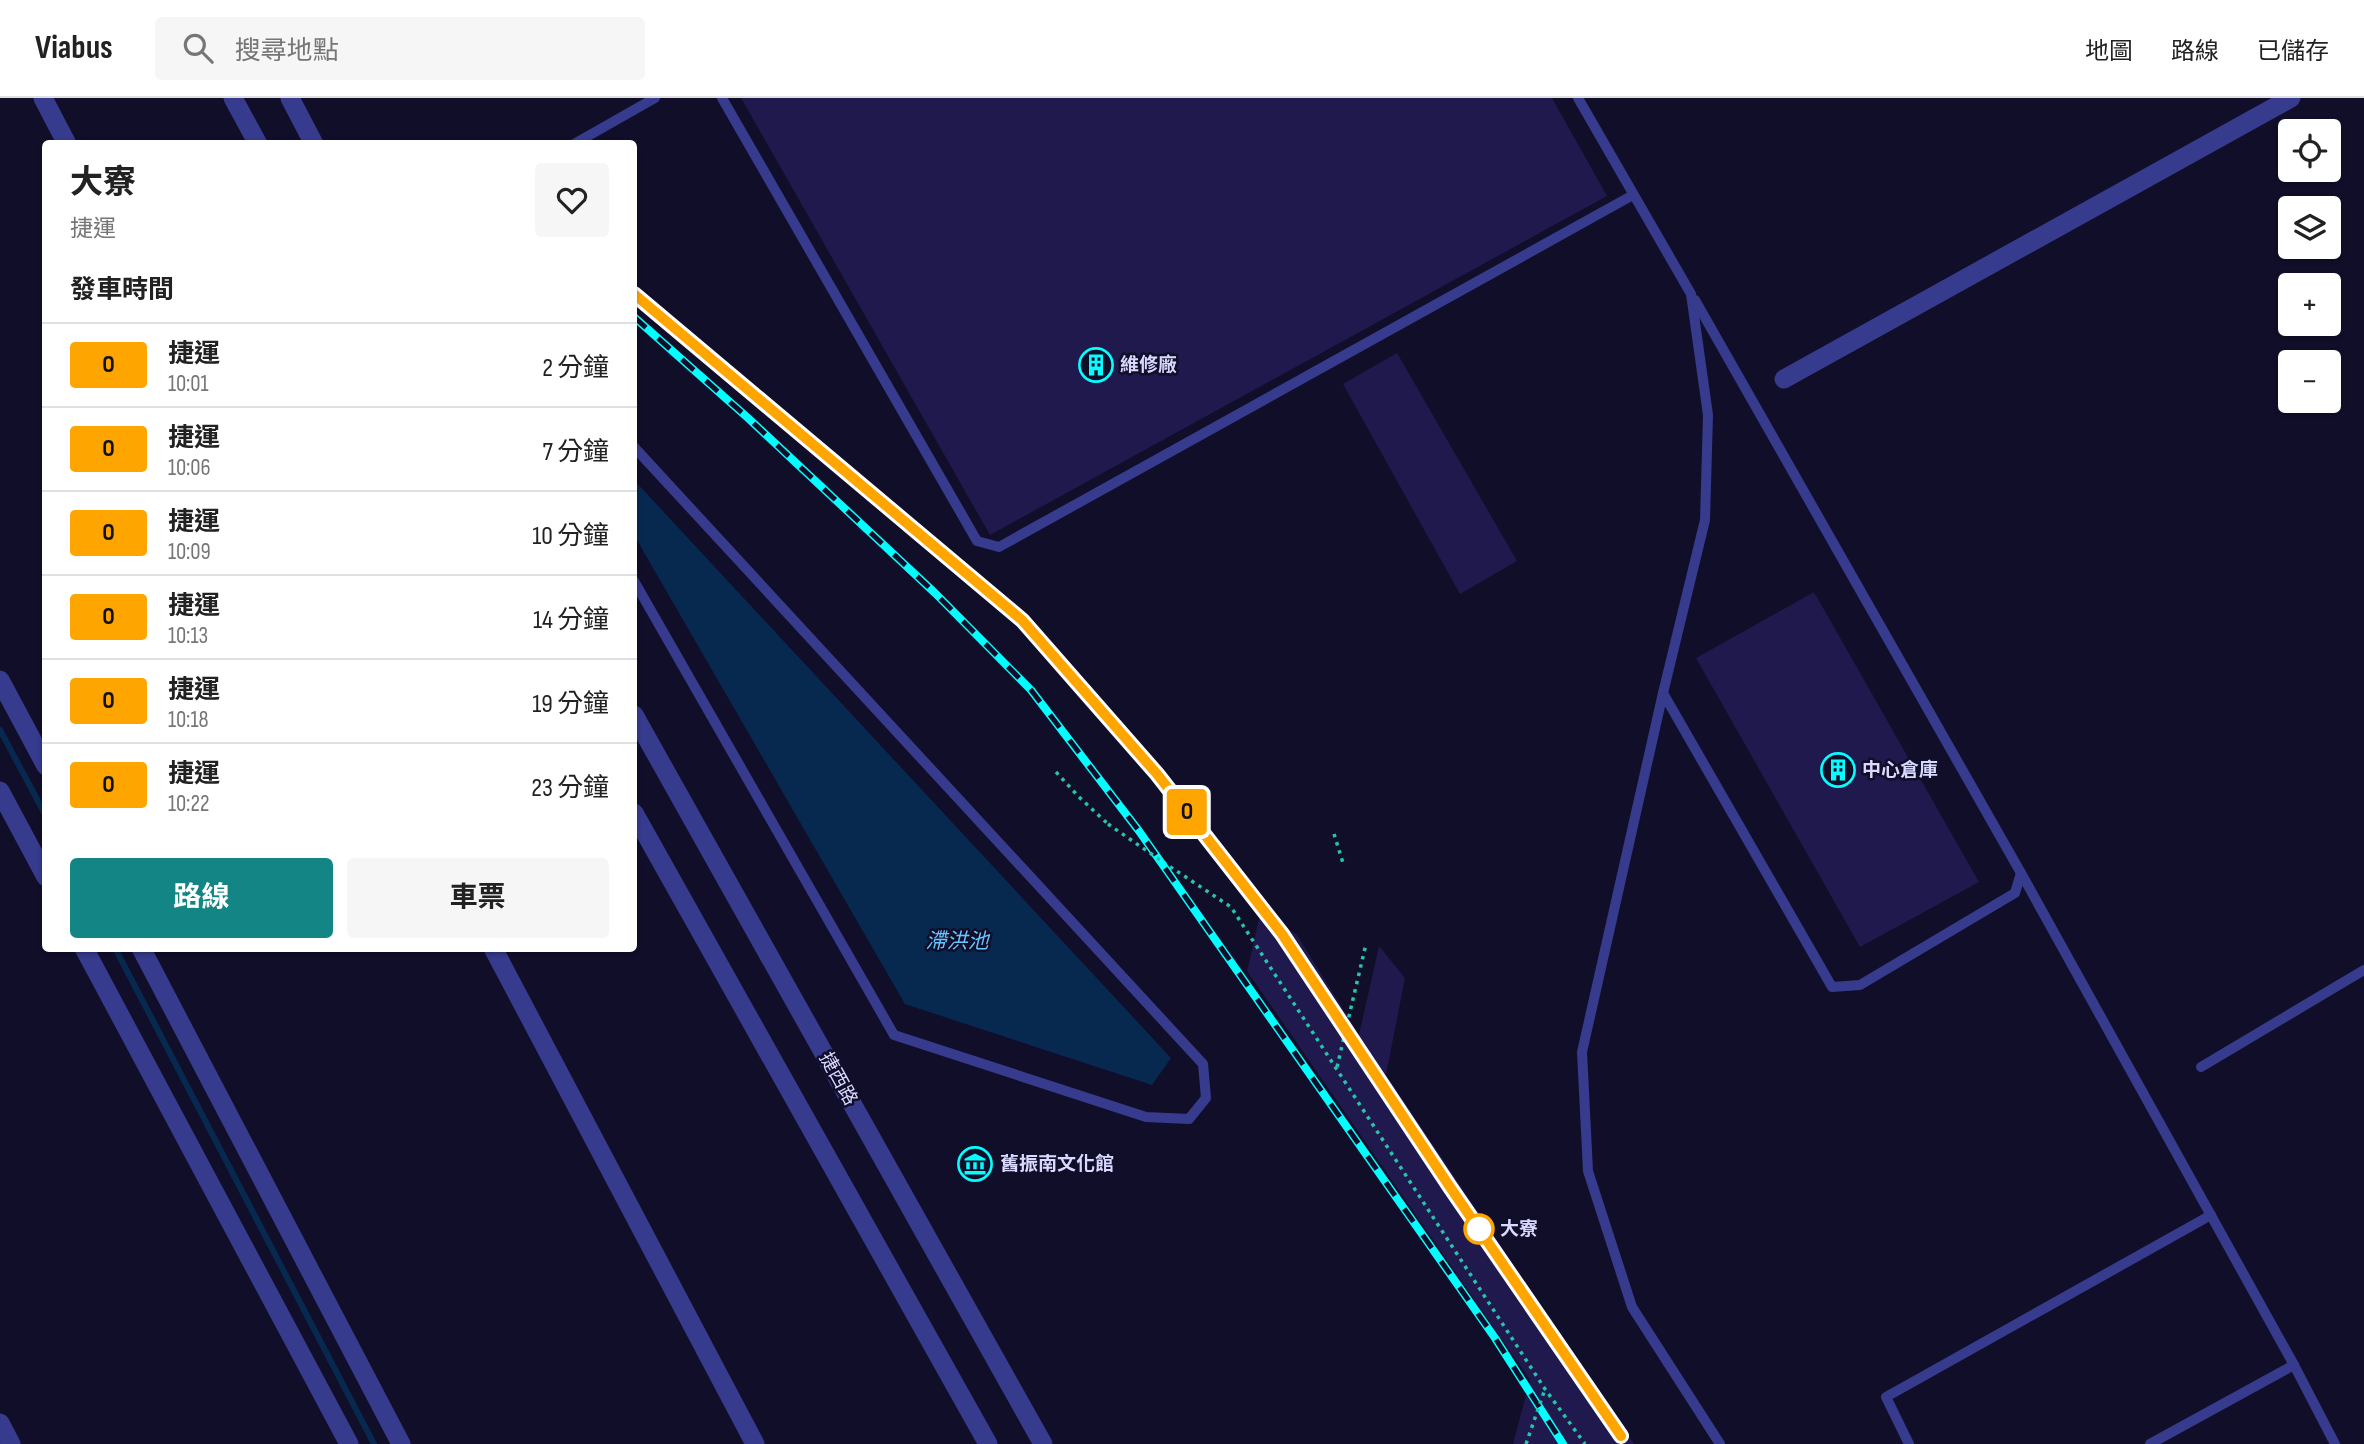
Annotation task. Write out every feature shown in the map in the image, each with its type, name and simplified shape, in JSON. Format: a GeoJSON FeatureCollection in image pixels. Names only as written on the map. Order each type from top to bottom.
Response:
{"type":"FeatureCollection","features":[{"type":"Feature","properties":{"kind":"street"},"geometry":{"type":"LineString","coordinates":[[43,98],[65,140]]}},
{"type":"Feature","properties":{"kind":"street"},"geometry":{"type":"LineString","coordinates":[[233,98],[256,140]]}},
{"type":"Feature","properties":{"kind":"street"},"geometry":{"type":"LineString","coordinates":[[289,98],[312,140]]}},
{"type":"Feature","properties":{"kind":"street"},"geometry":{"type":"LineString","coordinates":[[1783,379],[2291,98]]}},
{"type":"Feature","properties":{"kind":"street"},"geometry":{"type":"LineString","coordinates":[[0,680],[42,759]]}},
{"type":"Feature","properties":{"kind":"street","name":"捷西路"},"geometry":{"type":"LineString","coordinates":[[637,720],[1043,1444]]}},
{"type":"Feature","properties":{"kind":"street"},"geometry":{"type":"LineString","coordinates":[[0,791],[42,870]]}},
{"type":"Feature","properties":{"kind":"street"},"geometry":{"type":"LineString","coordinates":[[637,818],[988,1444]]}},
{"type":"Feature","properties":{"kind":"street"},"geometry":{"type":"LineString","coordinates":[[86,952],[349,1444]]}},
{"type":"Feature","properties":{"kind":"street"},"geometry":{"type":"LineString","coordinates":[[143,952],[401,1444]]}},
{"type":"Feature","properties":{"kind":"street"},"geometry":{"type":"LineString","coordinates":[[495,952],[755,1444]]}},
{"type":"Feature","properties":{"kind":"street"},"geometry":{"type":"LineString","coordinates":[[0,1423],[11,1444]]}},
{"type":"Feature","properties":{"kind":"lane"},"geometry":{"type":"LineString","coordinates":[[581,140],[655,98]]}},
{"type":"Feature","properties":{"kind":"lane"},"geometry":{"type":"LineString","coordinates":[[722,98],[977,541],[999,547],[1633,195]]}},
{"type":"Feature","properties":{"kind":"lane"},"geometry":{"type":"LineString","coordinates":[[1578,98],[2021,873],[2294,1365],[2334,1444]]}},
{"type":"Feature","properties":{"kind":"lane"},"geometry":{"type":"LineString","coordinates":[[1691,294],[1708,415],[1706,520],[1663,693],[1582,1052],[1588,1171],[1632,1307],[1720,1444]]}},
{"type":"Feature","properties":{"kind":"lane"},"geometry":{"type":"LineString","coordinates":[[637,450],[1203,1064],[1206,1098],[1189,1119],[1146,1117],[894,1035],[637,586]]}},
{"type":"Feature","properties":{"kind":"lane"},"geometry":{"type":"LineString","coordinates":[[1663,693],[1832,988],[1860,985],[2015,893],[2021,873]]}},
{"type":"Feature","properties":{"kind":"lane"},"geometry":{"type":"LineString","coordinates":[[2201,1067],[2364,970]]}},
{"type":"Feature","properties":{"kind":"lane"},"geometry":{"type":"LineString","coordinates":[[1909,1444],[1886,1397],[2211,1215]]}},
{"type":"Feature","properties":{"kind":"lane"},"geometry":{"type":"LineString","coordinates":[[2150,1444],[2294,1365]]}},
{"type":"Feature","properties":{"kind":"path"},"geometry":{"type":"LineString","coordinates":[[1056,772],[1108,824],[1231,907],[1545,1389],[1585,1444]]}},
{"type":"Feature","properties":{"kind":"path"},"geometry":{"type":"LineString","coordinates":[[1334,834],[1343,863]]}},
{"type":"Feature","properties":{"kind":"path"},"geometry":{"type":"LineString","coordinates":[[1337,1067],[1366,944]]}},
{"type":"Feature","properties":{"kind":"path"},"geometry":{"type":"LineString","coordinates":[[1526,1444],[1545,1389]]}},
{"type":"Feature","properties":{"kind":"water","name":"滯洪池"},"geometry":{"type":"Polygon","coordinates":[[[637,483],[1171,1058],[1152,1085],[905,1004],[637,540],[637,483]]]}},
{"type":"Feature","properties":{"kind":"building","name":"維修廠"},"geometry":{"type":"Polygon","coordinates":[[[741,98],[1552,98],[1607,196],[990,535],[741,98]]]}},
{"type":"Feature","properties":{"kind":"building"},"geometry":{"type":"Polygon","coordinates":[[[1397,353],[1517,561],[1460,594],[1343,384],[1397,353]]]}},
{"type":"Feature","properties":{"kind":"building","name":"中心倉庫"},"geometry":{"type":"Polygon","coordinates":[[[1814,592],[1979,882],[1860,947],[1696,658],[1814,592]]]}},
{"type":"Feature","properties":{"kind":"building"},"geometry":{"type":"Polygon","coordinates":[[[1261,910],[1297,935],[1359,1035],[1379,946],[1405,978],[1386,1075],[1634,1444],[1513,1444],[1530,1380],[1247,971],[1261,910]]]}},
{"type":"Feature","properties":{"kind":"waterway"},"geometry":{"type":"LineString","coordinates":[[0,730],[42,809]]}},
{"type":"Feature","properties":{"kind":"waterway"},"geometry":{"type":"LineString","coordinates":[[117,952],[374,1444]]}},
{"type":"Feature","properties":{"kind":"railway"},"geometry":{"type":"LineString","coordinates":[[637,297],[1022,620],[1157,774],[1282,934],[1450,1187],[1621,1435]]}},
{"type":"Feature","properties":{"kind":"railway"},"geometry":{"type":"LineString","coordinates":[[637,320],[748,418],[935,593],[1031,690],[1139,831],[1495,1338],[1563,1444]]}},
{"type":"Feature","properties":{"kind":"metro line","name":"O"},"geometry":{"type":"LineString","coordinates":[[637,296],[1022,620],[1157,774],[1282,934],[1450,1187],[1621,1436]]}},
{"type":"Feature","properties":{"kind":"place","name":"維修廠"},"geometry":{"type":"Point","coordinates":[1096,365]}},
{"type":"Feature","properties":{"kind":"place","name":"中心倉庫"},"geometry":{"type":"Point","coordinates":[1838,770]}},
{"type":"Feature","properties":{"kind":"place","name":"舊振南文化館"},"geometry":{"type":"Point","coordinates":[975,1164]}},
{"type":"Feature","properties":{"kind":"place","name":"大寮"},"geometry":{"type":"Point","coordinates":[1479,1229]}}]}
